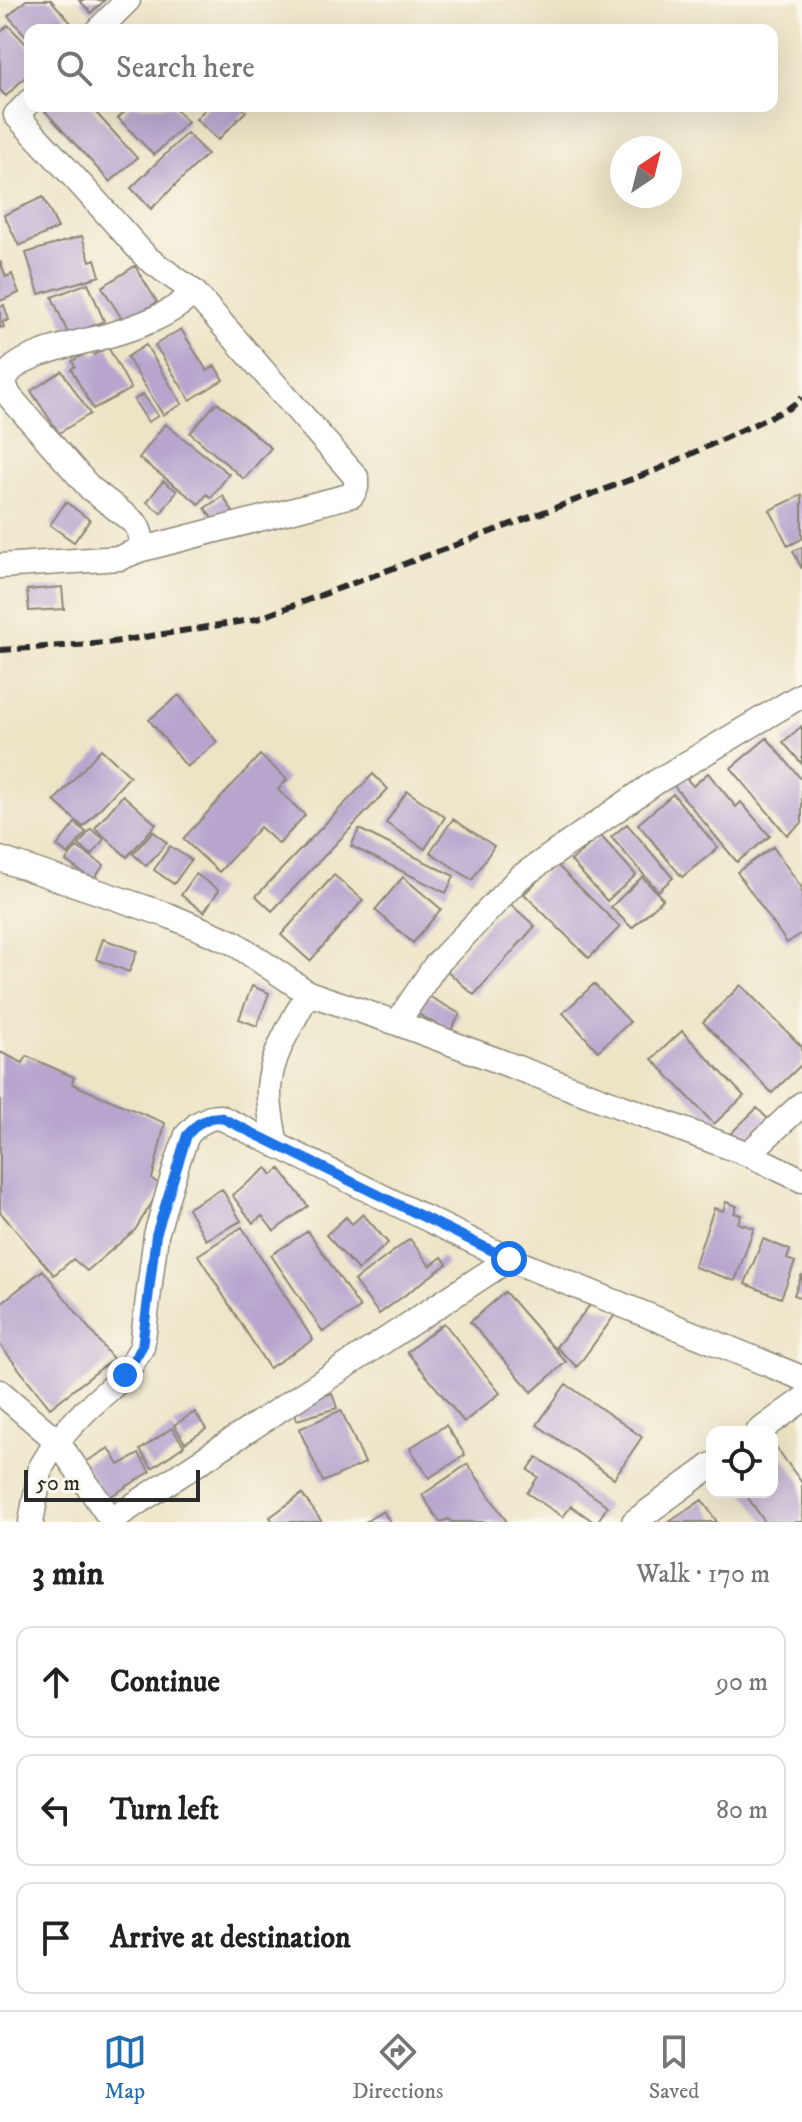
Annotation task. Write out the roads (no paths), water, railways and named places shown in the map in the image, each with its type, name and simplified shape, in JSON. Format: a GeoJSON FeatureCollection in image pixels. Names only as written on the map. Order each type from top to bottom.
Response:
{"type":"FeatureCollection","features":[{"type":"Feature","properties":{"kind":"street"},"geometry":{"type":"LineString","coordinates":[[104,24],[128,0]]}},
{"type":"Feature","properties":{"kind":"street"},"geometry":{"type":"LineString","coordinates":[[0,566],[120,558],[139,550],[352,495],[356,488],[356,477],[194,292],[147,258],[16,115],[24,107]]}},
{"type":"Feature","properties":{"kind":"street"},"geometry":{"type":"LineString","coordinates":[[139,550],[141,538],[136,524],[90,488],[10,397],[4,385],[5,378],[20,363],[51,350],[107,336],[161,316],[194,292]]}},
{"type":"Feature","properties":{"kind":"street"},"geometry":{"type":"LineString","coordinates":[[397,1023],[435,966],[519,878],[656,782],[802,695]]}},
{"type":"Feature","properties":{"kind":"street"},"geometry":{"type":"LineString","coordinates":[[0,859],[170,916],[234,943],[308,993],[397,1023],[748,1154],[802,1180]]}},
{"type":"Feature","properties":{"kind":"street"},"geometry":{"type":"LineString","coordinates":[[276,1145],[269,1088],[274,1062],[308,993]]}},
{"type":"Feature","properties":{"kind":"street"},"geometry":{"type":"LineString","coordinates":[[748,1154],[802,1104]]}},
{"type":"Feature","properties":{"kind":"street"},"geometry":{"type":"LineString","coordinates":[[31,1522],[41,1467],[57,1441],[125,1375],[142,1347],[156,1235],[187,1135],[210,1118],[220,1117],[509,1259],[802,1378]]}},
{"type":"Feature","properties":{"kind":"street"},"geometry":{"type":"LineString","coordinates":[[0,1392],[57,1441],[112,1521],[509,1259]]}},
{"type":"Feature","properties":{"kind":"street"},"geometry":{"type":"LineString","coordinates":[[766,1426],[802,1400]]}},
{"type":"Feature","properties":{"kind":"street"},"geometry":{"type":"LineString","coordinates":[[634,1522],[706,1469]]}},
{"type":"Feature","properties":{"kind":"railway"},"geometry":{"type":"LineString","coordinates":[[0,650],[107,643],[257,619],[659,469],[789,408],[802,398]]}}]}
